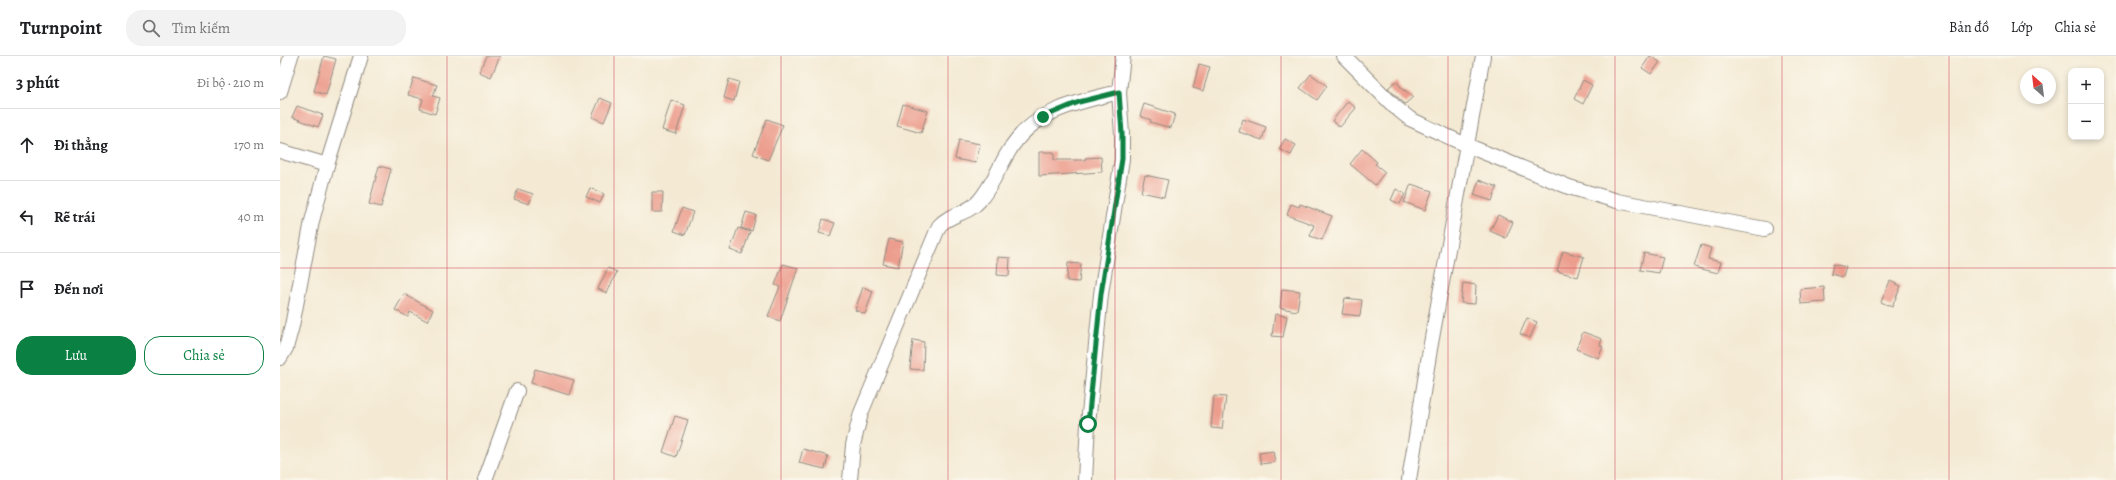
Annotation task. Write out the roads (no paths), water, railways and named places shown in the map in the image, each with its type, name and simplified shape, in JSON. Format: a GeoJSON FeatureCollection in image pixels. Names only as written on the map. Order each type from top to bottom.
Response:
{"type":"FeatureCollection","features":[{"type":"Feature","properties":{"kind":"street"},"geometry":{"type":"LineString","coordinates":[[280,92],[291,56]]}},
{"type":"Feature","properties":{"kind":"street"},"geometry":{"type":"LineString","coordinates":[[280,358],[286,348],[292,326],[312,221],[327,165],[361,56]]}},
{"type":"Feature","properties":{"kind":"street"},"geometry":{"type":"LineString","coordinates":[[1085,480],[1088,424],[1101,294],[1122,159],[1119,92],[1123,56]]}},
{"type":"Feature","properties":{"kind":"street"},"geometry":{"type":"LineString","coordinates":[[1344,56],[1402,113],[1466,145],[1591,194],[1765,229]]}},
{"type":"Feature","properties":{"kind":"street"},"geometry":{"type":"LineString","coordinates":[[1409,480],[1466,145],[1483,56]]}},
{"type":"Feature","properties":{"kind":"street"},"geometry":{"type":"LineString","coordinates":[[850,480],[853,445],[861,413],[939,226],[945,220],[965,213],[986,193],[1017,138],[1027,127],[1043,117],[1079,102],[1119,92]]}},
{"type":"Feature","properties":{"kind":"street"},"geometry":{"type":"LineString","coordinates":[[280,151],[327,165]]}},
{"type":"Feature","properties":{"kind":"street"},"geometry":{"type":"LineString","coordinates":[[485,480],[517,391]]}}]}
